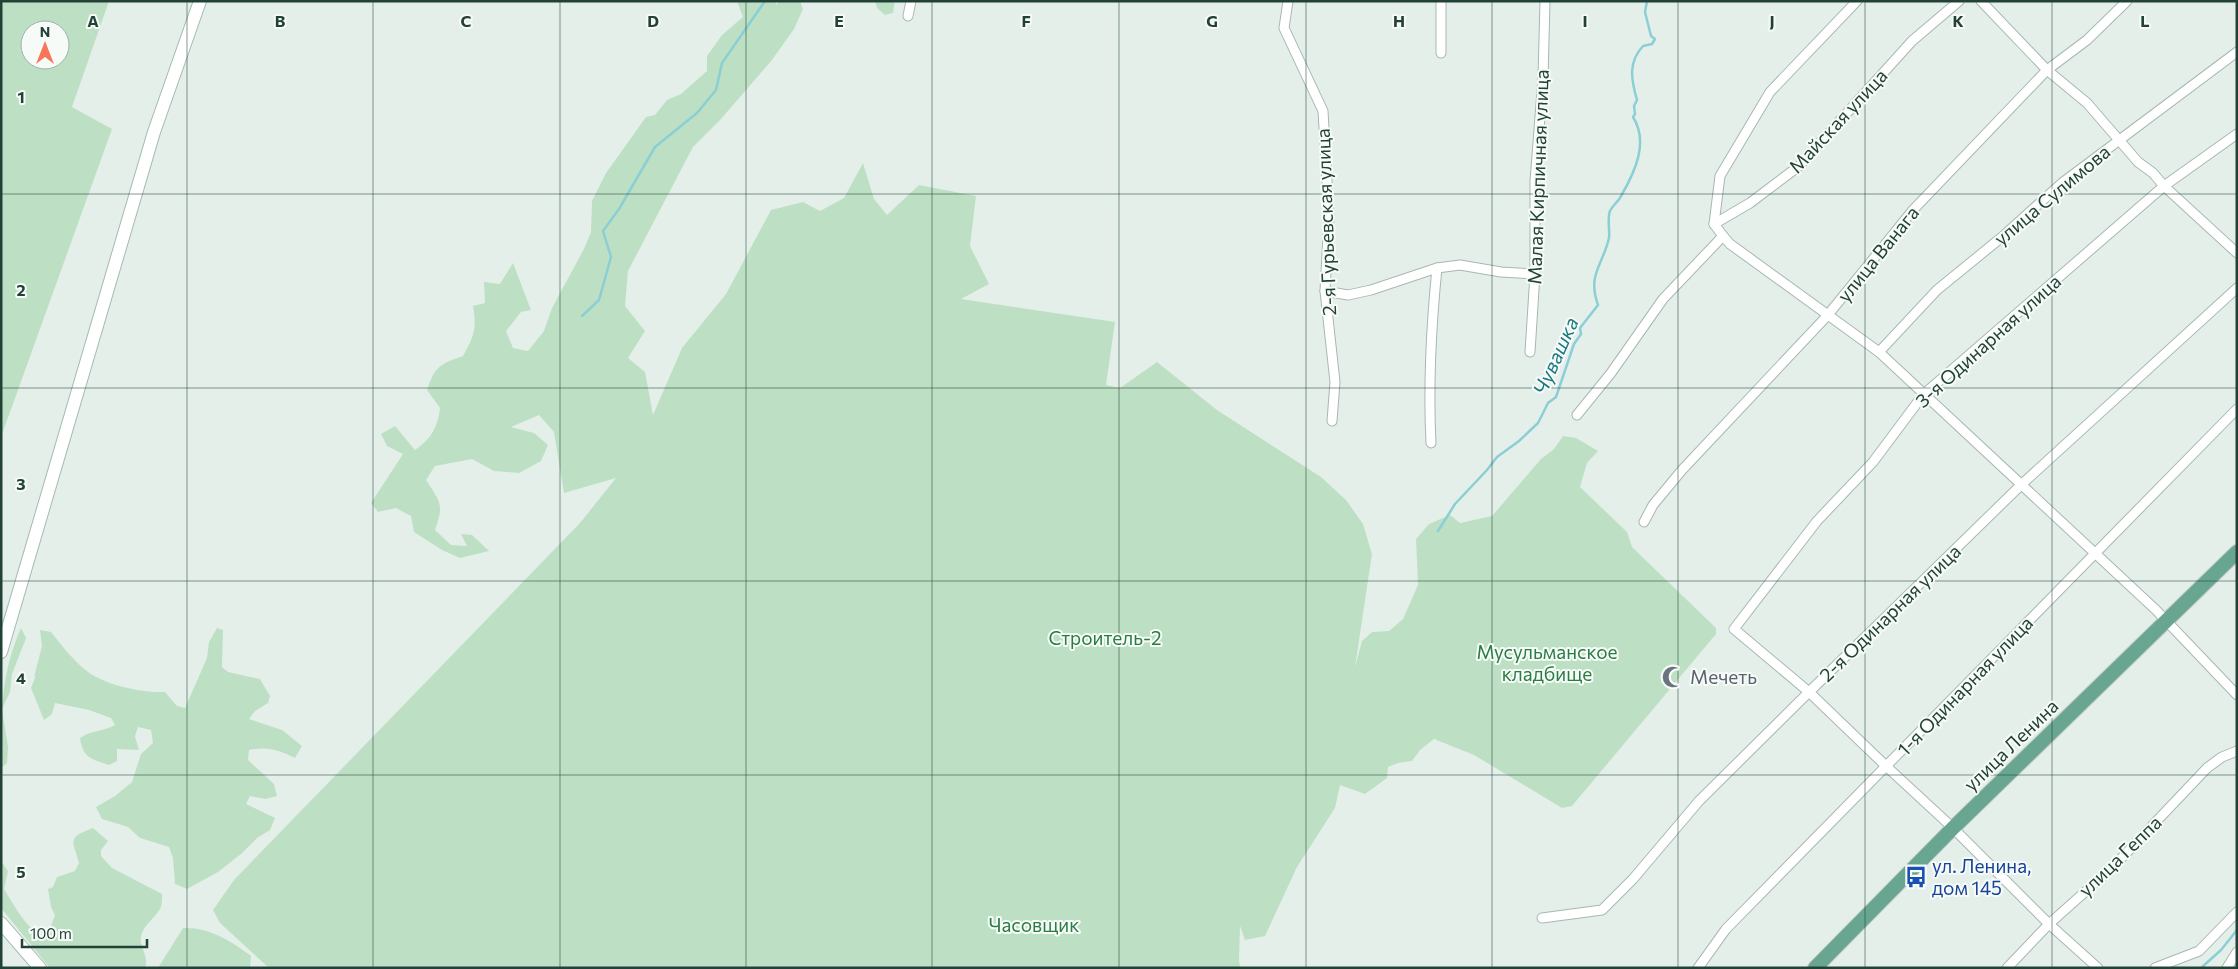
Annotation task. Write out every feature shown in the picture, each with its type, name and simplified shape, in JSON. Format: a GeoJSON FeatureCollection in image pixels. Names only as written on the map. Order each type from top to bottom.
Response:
{"type":"FeatureCollection","features":[{"type":"Feature","properties":{"kind":"main road"},"geometry":{"type":"LineString","coordinates":[[1,652],[154,132],[200,1]]}},
{"type":"Feature","properties":{"kind":"main road","name":"улица Ленина"},"geometry":{"type":"LineString","coordinates":[[1815,968],[1953,828],[2237,552]]}},
{"type":"Feature","properties":{"kind":"main road"},"geometry":{"type":"LineString","coordinates":[[1,923],[40,968]]}},
{"type":"Feature","properties":{"kind":"street"},"geometry":{"type":"LineString","coordinates":[[908,16],[910,1]]}},
{"type":"Feature","properties":{"kind":"street","name":"2-я Гурьевская улица"},"geometry":{"type":"LineString","coordinates":[[1288,1],[1284,28],[1323,112],[1329,216],[1325,291],[1335,382],[1332,421]]}},
{"type":"Feature","properties":{"kind":"street"},"geometry":{"type":"LineString","coordinates":[[1441,1],[1441,53]]}},
{"type":"Feature","properties":{"kind":"street","name":"Малая Кирпичная улица"},"geometry":{"type":"LineString","coordinates":[[1530,352],[1535,274],[1535,181],[1543,78],[1545,1]]}},
{"type":"Feature","properties":{"kind":"street"},"geometry":{"type":"LineString","coordinates":[[1857,1],[1770,92],[1720,176],[1714,224],[1730,244],[1879,352],[2166,620],[2237,695]]}},
{"type":"Feature","properties":{"kind":"street","name":"Майская улица"},"geometry":{"type":"LineString","coordinates":[[1714,224],[1750,203],[1799,166],[1912,41],[1958,1]]}},
{"type":"Feature","properties":{"kind":"street"},"geometry":{"type":"LineString","coordinates":[[1981,1],[2048,70],[2087,103],[2118,140],[2164,186],[2237,253]]}},
{"type":"Feature","properties":{"kind":"street","name":"улица Ванага"},"geometry":{"type":"LineString","coordinates":[[1644,522],[1653,505],[1682,470],[1827,316],[1913,210],[2048,70],[2087,40],[2127,1]]}},
{"type":"Feature","properties":{"kind":"street","name":"улица Сулимова"},"geometry":{"type":"LineString","coordinates":[[1879,352],[1937,290],[2002,237],[2062,182],[2167,106],[2237,52]]}},
{"type":"Feature","properties":{"kind":"street","name":"3-я Одинарная улица"},"geometry":{"type":"LineString","coordinates":[[1809,692],[1734,629],[1817,521],[1873,462],[1923,395],[2164,186],[2237,134]]}},
{"type":"Feature","properties":{"kind":"street"},"geometry":{"type":"LineString","coordinates":[[1577,415],[1611,374],[1663,298],[1723,236]]}},
{"type":"Feature","properties":{"kind":"street"},"geometry":{"type":"LineString","coordinates":[[1325,291],[1348,295],[1437,268],[1460,265],[1501,272],[1535,274]]}},
{"type":"Feature","properties":{"kind":"street"},"geometry":{"type":"LineString","coordinates":[[1431,443],[1428,385],[1437,268]]}},
{"type":"Feature","properties":{"kind":"street","name":"2-я Одинарная улица"},"geometry":{"type":"LineString","coordinates":[[1542,918],[1602,910],[1633,879],[1700,801],[1809,692],[2022,484],[2237,288]]}},
{"type":"Feature","properties":{"kind":"street","name":"1-я Одинарная улица"},"geometry":{"type":"LineString","coordinates":[[1698,968],[1730,925],[1887,767],[2093,553],[2237,409]]}},
{"type":"Feature","properties":{"kind":"street"},"geometry":{"type":"LineString","coordinates":[[1809,692],[1953,828],[2048,924],[2098,968]]}},
{"type":"Feature","properties":{"kind":"street","name":"улица Геппа"},"geometry":{"type":"LineString","coordinates":[[2007,968],[2048,924],[2114,866],[2207,768],[2222,757],[2237,750]]}},
{"type":"Feature","properties":{"kind":"street"},"geometry":{"type":"LineString","coordinates":[[2155,968],[2198,951],[2237,912]]}},
{"type":"Feature","properties":{"kind":"street"},"geometry":{"type":"LineString","coordinates":[[2227,968],[2237,952]]}},
{"type":"Feature","properties":{"kind":"green space"},"geometry":{"type":"Polygon","coordinates":[[[1,1],[109,1],[72,107],[112,129],[1,437],[1,1]]]}},
{"type":"Feature","properties":{"kind":"green space","name":"Строитель-2"},"geometry":{"type":"Polygon","coordinates":[[[737,1],[775,1],[777,5],[778,1],[800,1],[803,9],[794,29],[772,60],[721,119],[693,147],[628,271],[625,306],[645,331],[628,358],[645,372],[653,415],[682,348],[726,294],[771,210],[803,202],[820,211],[844,198],[863,163],[874,199],[887,215],[919,185],[976,196],[970,246],[989,284],[961,299],[1115,322],[1106,385],[1120,388],[1157,362],[1217,410],[1321,477],[1346,500],[1363,524],[1372,554],[1355,667],[1362,641],[1372,632],[1389,631],[1403,619],[1418,585],[1416,539],[1429,524],[1450,515],[1460,523],[1492,516],[1541,459],[1554,449],[1563,436],[1576,438],[1598,451],[1587,463],[1580,487],[1627,532],[1632,547],[1716,628],[1716,634],[1572,806],[1562,808],[1474,755],[1434,739],[1420,750],[1412,761],[1388,767],[1387,778],[1365,794],[1340,785],[1335,808],[1297,867],[1265,936],[1245,940],[1240,926],[1239,962],[1241,968],[269,968],[220,923],[213,910],[234,880],[580,523],[616,478],[564,493],[554,432],[539,415],[511,427],[534,433],[548,445],[541,461],[519,473],[494,471],[472,459],[435,466],[426,480],[440,504],[440,514],[435,530],[451,545],[467,546],[461,534],[472,535],[489,551],[460,558],[442,550],[414,532],[411,516],[396,508],[378,512],[371,503],[403,454],[387,446],[381,434],[395,426],[415,450],[433,432],[438,421],[440,408],[427,390],[433,376],[439,367],[463,356],[474,332],[473,306],[485,303],[484,282],[500,284],[513,263],[531,310],[521,312],[506,331],[513,348],[528,351],[544,331],[552,308],[584,249],[591,232],[592,201],[606,173],[646,117],[655,115],[667,100],[681,94],[707,71],[707,56],[722,35],[743,17],[737,1]]]}},
{"type":"Feature","properties":{"kind":"green space"},"geometry":{"type":"Polygon","coordinates":[[[875,1],[895,1],[893,13],[885,15],[877,8],[875,1]]]}},
{"type":"Feature","properties":{"kind":"green space"},"geometry":{"type":"Polygon","coordinates":[[[21,628],[26,638],[12,674],[10,692],[2,709],[5,680],[14,645],[21,628]]]}},
{"type":"Feature","properties":{"kind":"green space"},"geometry":{"type":"Polygon","coordinates":[[[217,628],[223,630],[222,667],[228,672],[260,679],[270,696],[268,703],[255,711],[249,719],[282,730],[302,746],[295,758],[284,753],[262,748],[249,750],[248,760],[274,784],[277,796],[265,799],[250,796],[246,804],[275,818],[270,830],[257,838],[241,854],[218,872],[187,889],[175,884],[173,858],[169,847],[140,838],[128,827],[102,819],[96,807],[115,796],[132,782],[141,754],[153,743],[151,730],[138,727],[135,736],[139,750],[117,749],[117,761],[109,765],[97,761],[89,757],[83,750],[80,738],[115,725],[111,718],[89,710],[55,703],[52,714],[44,720],[31,688],[36,675],[34,677],[42,646],[40,630],[51,632],[80,665],[91,674],[107,682],[127,688],[165,692],[177,706],[185,708],[207,658],[209,642],[217,628]]]}},
{"type":"Feature","properties":{"kind":"green space"},"geometry":{"type":"Polygon","coordinates":[[[2,710],[8,747],[7,763],[1,768],[1,731],[2,710]]]}},
{"type":"Feature","properties":{"kind":"green space"},"geometry":{"type":"Polygon","coordinates":[[[93,828],[108,841],[101,850],[101,856],[112,868],[162,894],[161,907],[142,933],[141,942],[146,959],[145,968],[50,968],[1,908],[1,861],[8,871],[4,889],[27,924],[46,940],[55,915],[51,907],[48,889],[53,887],[57,877],[75,871],[79,863],[74,844],[75,837],[93,828]]]}},
{"type":"Feature","properties":{"kind":"green space"},"geometry":{"type":"Polygon","coordinates":[[[183,928],[211,932],[228,940],[251,956],[250,968],[158,968],[183,928]]]}},
{"type":"Feature","properties":{"kind":"waterway"},"geometry":{"type":"LineString","coordinates":[[582,316],[599,300],[611,257],[603,231],[619,209],[655,147],[697,113],[716,90],[722,63],[765,1]]}},
{"type":"Feature","properties":{"kind":"waterway","name":"Чувашка"},"geometry":{"type":"LineString","coordinates":[[1438,531],[1455,504],[1497,457],[1519,441],[1538,423],[1548,403],[1556,397],[1574,344],[1581,334],[1580,328],[1598,305],[1594,285],[1597,270],[1609,238],[1609,214],[1631,177],[1640,147],[1638,127],[1633,117],[1635,114],[1634,106],[1637,100],[1632,71],[1638,52],[1643,46],[1652,44],[1655,39],[1651,36],[1645,12],[1647,1]]}},
{"type":"Feature","properties":{"kind":"waterway"},"geometry":{"type":"LineString","coordinates":[[2201,968],[2221,950],[2237,930]]}},
{"type":"Feature","properties":{"kind":"place","name":"Мечеть"},"geometry":{"type":"Point","coordinates":[1673,677]}},
{"type":"Feature","properties":{"kind":"place","name":"ул. Ленина, дом 145"},"geometry":{"type":"Point","coordinates":[1916,877]}},
{"type":"Feature","properties":{"kind":"park label","name":"Мусульманское кладбище"},"geometry":{"type":"Point","coordinates":[1547,663]}},
{"type":"Feature","properties":{"kind":"park label","name":"Часовщик"},"geometry":{"type":"Point","coordinates":[1034,925]}}]}
